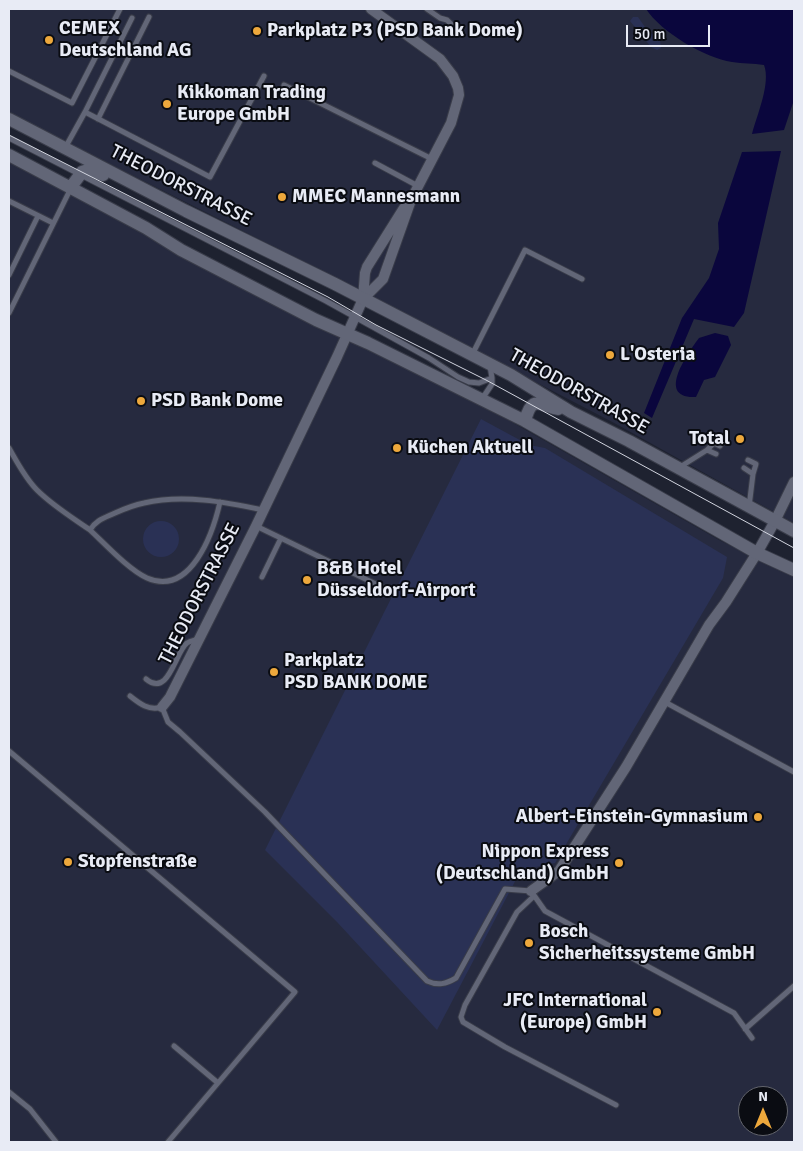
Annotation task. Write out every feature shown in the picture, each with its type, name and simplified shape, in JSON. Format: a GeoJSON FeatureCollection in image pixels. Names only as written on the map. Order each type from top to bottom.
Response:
{"type":"FeatureCollection","features":[{"type":"Feature","properties":{"kind":"main road","name":"THEODORSTRASSE"},"geometry":{"type":"LineString","coordinates":[[9,119],[472,355],[542,393],[571,412],[629,441],[794,531]]}},
{"type":"Feature","properties":{"kind":"main road"},"geometry":{"type":"LineString","coordinates":[[9,155],[146,228],[181,250],[316,320],[347,333],[525,422],[757,553],[794,570]]}},
{"type":"Feature","properties":{"kind":"main road"},"geometry":{"type":"LineString","coordinates":[[71,187],[79,174],[88,170],[100,175],[116,175]]}},
{"type":"Feature","properties":{"kind":"main road"},"geometry":{"type":"LineString","coordinates":[[525,422],[528,409],[535,404],[542,403],[571,412]]}},
{"type":"Feature","properties":{"kind":"street"},"geometry":{"type":"LineString","coordinates":[[363,299],[383,279],[411,200],[451,122],[459,95],[456,82],[440,59],[371,9]]}},
{"type":"Feature","properties":{"kind":"street"},"geometry":{"type":"LineString","coordinates":[[363,299],[367,267],[411,200]]}},
{"type":"Feature","properties":{"kind":"street","name":"THEODORSTRASSE"},"geometry":{"type":"LineString","coordinates":[[162,708],[264,510],[363,299]]}},
{"type":"Feature","properties":{"kind":"street"},"geometry":{"type":"LineString","coordinates":[[532,894],[559,871],[626,767],[709,624],[726,602],[757,553],[794,482]]}},
{"type":"Feature","properties":{"kind":"lane"},"geometry":{"type":"LineString","coordinates":[[9,71],[72,103],[120,9]]}},
{"type":"Feature","properties":{"kind":"lane"},"geometry":{"type":"LineString","coordinates":[[427,9],[440,18],[447,20],[459,32]]}},
{"type":"Feature","properties":{"kind":"lane"},"geometry":{"type":"LineString","coordinates":[[65,148],[132,18]]}},
{"type":"Feature","properties":{"kind":"lane"},"geometry":{"type":"LineString","coordinates":[[98,119],[149,18]]}},
{"type":"Feature","properties":{"kind":"lane"},"geometry":{"type":"LineString","coordinates":[[85,112],[210,177],[264,76]]}},
{"type":"Feature","properties":{"kind":"lane"},"geometry":{"type":"LineString","coordinates":[[284,85],[432,159]]}},
{"type":"Feature","properties":{"kind":"lane"},"geometry":{"type":"LineString","coordinates":[[9,138],[354,317],[429,358],[458,377],[469,382],[479,383],[492,378]]}},
{"type":"Feature","properties":{"kind":"lane"},"geometry":{"type":"LineString","coordinates":[[375,163],[418,186]]}},
{"type":"Feature","properties":{"kind":"lane"},"geometry":{"type":"LineString","coordinates":[[9,313],[71,187]]}},
{"type":"Feature","properties":{"kind":"lane"},"geometry":{"type":"LineString","coordinates":[[9,201],[53,224]]}},
{"type":"Feature","properties":{"kind":"lane"},"geometry":{"type":"LineString","coordinates":[[9,275],[38,216]]}},
{"type":"Feature","properties":{"kind":"lane"},"geometry":{"type":"LineString","coordinates":[[472,355],[524,250],[582,278]]}},
{"type":"Feature","properties":{"kind":"lane"},"geometry":{"type":"LineString","coordinates":[[473,396],[484,396],[492,384],[489,364]]}},
{"type":"Feature","properties":{"kind":"lane"},"geometry":{"type":"LineString","coordinates":[[677,468],[707,450],[714,443],[720,446]]}},
{"type":"Feature","properties":{"kind":"lane"},"geometry":{"type":"LineString","coordinates":[[9,448],[36,490],[90,530],[134,570],[147,578],[172,580],[188,571],[197,559],[215,524],[220,502]]}},
{"type":"Feature","properties":{"kind":"lane"},"geometry":{"type":"LineString","coordinates":[[707,450],[716,454]]}},
{"type":"Feature","properties":{"kind":"lane"},"geometry":{"type":"LineString","coordinates":[[748,460],[756,464],[749,507]]}},
{"type":"Feature","properties":{"kind":"lane"},"geometry":{"type":"LineString","coordinates":[[744,468],[753,474]]}},
{"type":"Feature","properties":{"kind":"lane"},"geometry":{"type":"LineString","coordinates":[[90,530],[97,521],[143,503],[170,499],[220,502],[264,510]]}},
{"type":"Feature","properties":{"kind":"lane"},"geometry":{"type":"LineString","coordinates":[[256,526],[388,590]]}},
{"type":"Feature","properties":{"kind":"lane"},"geometry":{"type":"LineString","coordinates":[[262,577],[281,538]]}},
{"type":"Feature","properties":{"kind":"lane"},"geometry":{"type":"LineString","coordinates":[[146,679],[156,683],[168,677],[181,650],[187,643],[199,639]]}},
{"type":"Feature","properties":{"kind":"lane"},"geometry":{"type":"LineString","coordinates":[[130,696],[146,707],[153,709],[162,708],[164,717],[168,722],[265,812],[427,981],[434,984],[442,984],[456,978],[505,889],[532,894],[545,912],[734,1013],[752,1038]]}},
{"type":"Feature","properties":{"kind":"lane"},"geometry":{"type":"LineString","coordinates":[[663,702],[794,772]]}},
{"type":"Feature","properties":{"kind":"lane"},"geometry":{"type":"LineString","coordinates":[[9,751],[295,992],[168,1142]]}},
{"type":"Feature","properties":{"kind":"lane"},"geometry":{"type":"LineString","coordinates":[[532,894],[517,912],[465,1005],[461,1017],[463,1022],[504,1047],[616,1105]]}},
{"type":"Feature","properties":{"kind":"lane"},"geometry":{"type":"LineString","coordinates":[[745,1029],[794,986]]}},
{"type":"Feature","properties":{"kind":"lane"},"geometry":{"type":"LineString","coordinates":[[174,1046],[218,1083]]}},
{"type":"Feature","properties":{"kind":"lane"},"geometry":{"type":"LineString","coordinates":[[9,1092],[30,1109],[56,1142]]}},
{"type":"Feature","properties":{"kind":"shaded area"},"geometry":{"type":"Polygon","coordinates":[[[9,9],[794,9],[794,523],[618,425],[330,275],[9,113],[9,9]]]}},
{"type":"Feature","properties":{"kind":"shaded area"},"geometry":{"type":"Polygon","coordinates":[[[646,9],[794,9],[794,100],[784,130],[752,134],[765,90],[766,72],[764,65],[721,60],[697,50],[673,35],[653,18],[646,9]]]}},
{"type":"Feature","properties":{"kind":"shaded area"},"geometry":{"type":"Polygon","coordinates":[[[633,17],[638,17],[647,30],[660,40],[661,48],[657,50],[651,47],[630,21],[633,17]]]}},
{"type":"Feature","properties":{"kind":"shaded area"},"geometry":{"type":"Polygon","coordinates":[[[781,151],[744,313],[734,327],[694,319],[652,418],[644,413],[682,318],[709,278],[719,249],[718,223],[742,152],[781,151]]]}},
{"type":"Feature","properties":{"kind":"shaded area"},"geometry":{"type":"Polygon","coordinates":[[[9,162],[510,421],[721,541],[794,576],[794,1142],[9,1142],[9,162]]]}},
{"type":"Feature","properties":{"kind":"shaded area"},"geometry":{"type":"Polygon","coordinates":[[[715,333],[728,336],[731,345],[715,377],[704,380],[696,397],[684,396],[678,391],[676,383],[682,364],[699,338],[715,333]]]}},
{"type":"Feature","properties":{"kind":"shaded area"},"geometry":{"type":"Polygon","coordinates":[[[481,419],[529,445],[545,448],[727,557],[723,578],[555,863],[521,870],[437,1030],[337,922],[265,850],[481,419]]]}},
{"type":"Feature","properties":{"kind":"shaded area"},"geometry":{"type":"Polygon","coordinates":[[[161,521],[168,522],[174,526],[178,532],[178,546],[174,552],[168,556],[161,557],[154,556],[148,552],[144,546],[143,539],[144,532],[148,526],[154,522],[161,521]]]}},
{"type":"Feature","properties":{"kind":"tram line"},"geometry":{"type":"LineString","coordinates":[[9,135],[328,297],[376,325],[486,380],[794,548]]}},
{"type":"Feature","properties":{"kind":"place","name":"Parkplatz P3 (PSD Bank Dome)"},"geometry":{"type":"Point","coordinates":[257,31]}},
{"type":"Feature","properties":{"kind":"place","name":"CEMEX Deutschland AG"},"geometry":{"type":"Point","coordinates":[49,40]}},
{"type":"Feature","properties":{"kind":"place","name":"Kikkoman Trading Europe GmbH"},"geometry":{"type":"Point","coordinates":[167,104]}},
{"type":"Feature","properties":{"kind":"place","name":"MMEC Mannesmann"},"geometry":{"type":"Point","coordinates":[282,197]}},
{"type":"Feature","properties":{"kind":"place","name":"L'Osteria"},"geometry":{"type":"Point","coordinates":[610,355]}},
{"type":"Feature","properties":{"kind":"place","name":"PSD Bank Dome"},"geometry":{"type":"Point","coordinates":[141,401]}},
{"type":"Feature","properties":{"kind":"place","name":"Total"},"geometry":{"type":"Point","coordinates":[740,439]}},
{"type":"Feature","properties":{"kind":"place","name":"Küchen Aktuell"},"geometry":{"type":"Point","coordinates":[397,448]}},
{"type":"Feature","properties":{"kind":"place","name":"B&B Hotel Düsseldorf-Airport"},"geometry":{"type":"Point","coordinates":[307,580]}},
{"type":"Feature","properties":{"kind":"place","name":"Parkplatz PSD BANK DOME"},"geometry":{"type":"Point","coordinates":[274,672]}},
{"type":"Feature","properties":{"kind":"place","name":"Albert-Einstein-Gymnasium"},"geometry":{"type":"Point","coordinates":[758,817]}},
{"type":"Feature","properties":{"kind":"place","name":"Stopfenstraße"},"geometry":{"type":"Point","coordinates":[68,862]}},
{"type":"Feature","properties":{"kind":"place","name":"Nippon Express (Deutschland) GmbH"},"geometry":{"type":"Point","coordinates":[619,863]}},
{"type":"Feature","properties":{"kind":"place","name":"Bosch Sicherheitssysteme GmbH"},"geometry":{"type":"Point","coordinates":[529,943]}},
{"type":"Feature","properties":{"kind":"place","name":"JFC International (Europe) GmbH"},"geometry":{"type":"Point","coordinates":[657,1012]}}]}
